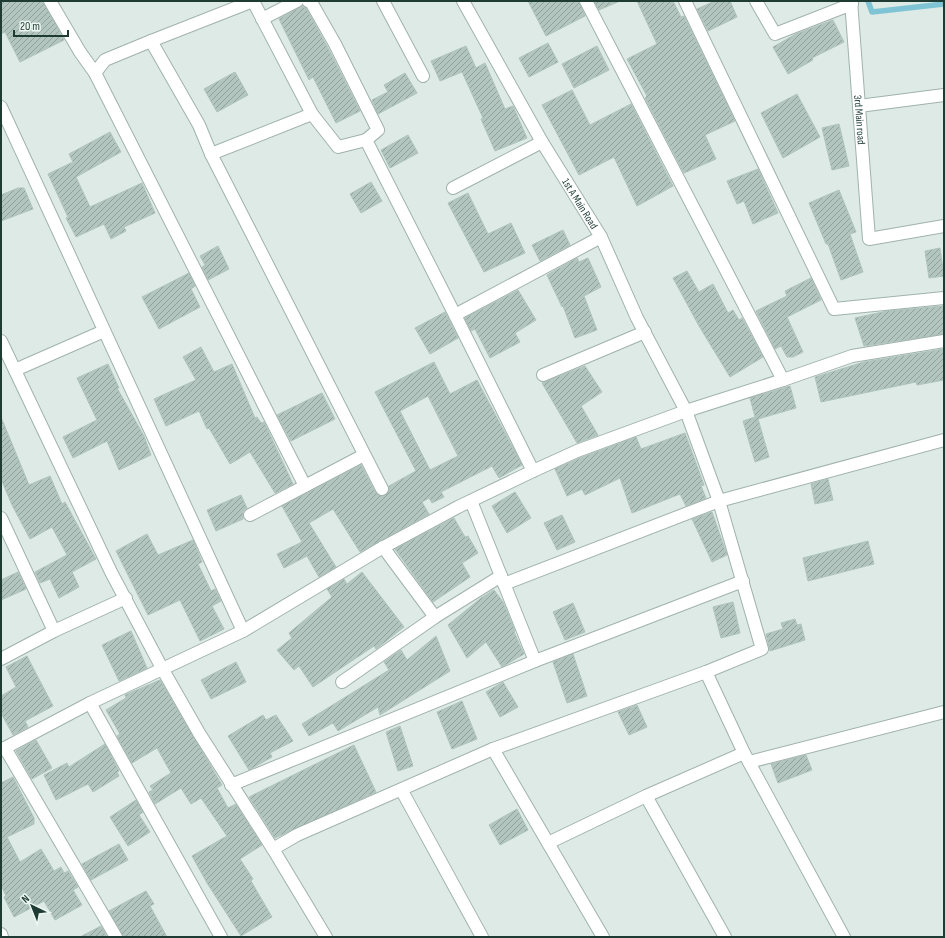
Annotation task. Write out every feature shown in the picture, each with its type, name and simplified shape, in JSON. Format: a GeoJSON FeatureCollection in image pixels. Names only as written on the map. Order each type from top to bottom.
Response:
{"type":"FeatureCollection","features":[{"type":"Feature","properties":{"kind":"street"},"geometry":{"type":"LineString","coordinates":[[50,1],[80,52],[95,73],[304,486]]}},
{"type":"Feature","properties":{"kind":"street"},"geometry":{"type":"LineString","coordinates":[[95,73],[105,60],[253,1],[312,114],[338,147],[366,140],[378,130],[335,44],[311,2],[308,1]]}},
{"type":"Feature","properties":{"kind":"street"},"geometry":{"type":"LineString","coordinates":[[262,19],[296,1]]}},
{"type":"Feature","properties":{"kind":"street"},"geometry":{"type":"LineString","coordinates":[[383,1],[423,76]]}},
{"type":"Feature","properties":{"kind":"street","name":"1st A Main Road"},"geometry":{"type":"LineString","coordinates":[[462,1],[542,142],[601,237],[645,332],[686,411],[719,501],[762,649],[706,672]]}},
{"type":"Feature","properties":{"kind":"street"},"geometry":{"type":"LineString","coordinates":[[586,1],[783,380]]}},
{"type":"Feature","properties":{"kind":"street"},"geometry":{"type":"LineString","coordinates":[[685,1],[834,309],[944,298]]}},
{"type":"Feature","properties":{"kind":"street"},"geometry":{"type":"LineString","coordinates":[[756,1],[775,34],[851,2]]}},
{"type":"Feature","properties":{"kind":"street","name":"3rd Main road"},"geometry":{"type":"LineString","coordinates":[[851,2],[869,239],[944,226]]}},
{"type":"Feature","properties":{"kind":"street"},"geometry":{"type":"LineString","coordinates":[[151,41],[199,126],[211,154],[382,489]]}},
{"type":"Feature","properties":{"kind":"street"},"geometry":{"type":"LineString","coordinates":[[859,106],[944,95]]}},
{"type":"Feature","properties":{"kind":"street"},"geometry":{"type":"LineString","coordinates":[[1,107],[6,130],[104,331],[243,631]]}},
{"type":"Feature","properties":{"kind":"street"},"geometry":{"type":"LineString","coordinates":[[211,154],[312,114]]}},
{"type":"Feature","properties":{"kind":"street"},"geometry":{"type":"LineString","coordinates":[[366,140],[534,471]]}},
{"type":"Feature","properties":{"kind":"street"},"geometry":{"type":"LineString","coordinates":[[454,188],[542,142]]}},
{"type":"Feature","properties":{"kind":"street"},"geometry":{"type":"LineString","coordinates":[[455,315],[601,237]]}},
{"type":"Feature","properties":{"kind":"street"},"geometry":{"type":"LineString","coordinates":[[15,370],[104,331]]}},
{"type":"Feature","properties":{"kind":"street"},"geometry":{"type":"LineString","coordinates":[[543,375],[645,332]]}},
{"type":"Feature","properties":{"kind":"street"},"geometry":{"type":"LineString","coordinates":[[1,340],[111,572],[163,670],[231,785],[273,849],[326,937]]}},
{"type":"Feature","properties":{"kind":"street"},"geometry":{"type":"LineString","coordinates":[[116,937],[3,749],[90,703],[163,670],[243,631],[383,547],[471,501],[577,451],[686,411],[852,356],[944,341]]}},
{"type":"Feature","properties":{"kind":"street"},"geometry":{"type":"LineString","coordinates":[[342,682],[434,617],[503,580],[719,501],[944,440]]}},
{"type":"Feature","properties":{"kind":"street"},"geometry":{"type":"LineString","coordinates":[[250,515],[364,455]]}},
{"type":"Feature","properties":{"kind":"street"},"geometry":{"type":"LineString","coordinates":[[471,501],[535,661]]}},
{"type":"Feature","properties":{"kind":"street"},"geometry":{"type":"LineString","coordinates":[[1,518],[54,631]]}},
{"type":"Feature","properties":{"kind":"street"},"geometry":{"type":"LineString","coordinates":[[383,547],[434,617]]}},
{"type":"Feature","properties":{"kind":"street"},"geometry":{"type":"LineString","coordinates":[[231,785],[535,661],[742,581]]}},
{"type":"Feature","properties":{"kind":"street"},"geometry":{"type":"LineString","coordinates":[[1,659],[54,631],[126,598]]}},
{"type":"Feature","properties":{"kind":"street"},"geometry":{"type":"LineString","coordinates":[[273,849],[297,835],[493,749],[706,672],[746,757],[844,937]]}},
{"type":"Feature","properties":{"kind":"street"},"geometry":{"type":"LineString","coordinates":[[90,703],[221,937]]}},
{"type":"Feature","properties":{"kind":"street"},"geometry":{"type":"LineString","coordinates":[[548,843],[646,796],[746,757],[944,712]]}},
{"type":"Feature","properties":{"kind":"street"},"geometry":{"type":"LineString","coordinates":[[493,749],[603,937]]}},
{"type":"Feature","properties":{"kind":"street"},"geometry":{"type":"LineString","coordinates":[[402,790],[482,937]]}},
{"type":"Feature","properties":{"kind":"street"},"geometry":{"type":"LineString","coordinates":[[646,796],[725,937]]}},
{"type":"Feature","properties":{"kind":"building"},"geometry":{"type":"Polygon","coordinates":[[[1,1],[43,1],[64,40],[20,62],[5,32],[1,34],[1,1]]]}},
{"type":"Feature","properties":{"kind":"building"},"geometry":{"type":"Polygon","coordinates":[[[528,1],[579,1],[585,16],[546,36],[528,1]]]}},
{"type":"Feature","properties":{"kind":"building"},"geometry":{"type":"Polygon","coordinates":[[[594,1],[620,1],[599,10],[594,1]]]}},
{"type":"Feature","properties":{"kind":"building"},"geometry":{"type":"Polygon","coordinates":[[[637,1],[673,1],[681,17],[684,16],[735,121],[705,135],[716,159],[684,173],[645,98],[647,96],[627,59],[657,44],[637,1]]]}},
{"type":"Feature","properties":{"kind":"building"},"geometry":{"type":"Polygon","coordinates":[[[715,1],[730,1],[737,17],[708,31],[697,9],[715,1]]]}},
{"type":"Feature","properties":{"kind":"building"},"geometry":{"type":"Polygon","coordinates":[[[302,6],[306,8],[360,111],[336,123],[313,77],[309,80],[279,19],[302,6]]]}},
{"type":"Feature","properties":{"kind":"building"},"geometry":{"type":"Polygon","coordinates":[[[833,20],[844,42],[812,58],[813,60],[788,74],[773,47],[796,34],[833,20]]]}},
{"type":"Feature","properties":{"kind":"building"},"geometry":{"type":"Polygon","coordinates":[[[548,43],[558,62],[529,77],[519,58],[548,43]]]}},
{"type":"Feature","properties":{"kind":"building"},"geometry":{"type":"Polygon","coordinates":[[[466,46],[476,68],[485,63],[505,109],[513,106],[527,138],[495,151],[481,119],[483,118],[462,72],[440,81],[431,61],[466,46]]]}},
{"type":"Feature","properties":{"kind":"building"},"geometry":{"type":"Polygon","coordinates":[[[597,46],[609,70],[574,88],[562,64],[597,46]]]}},
{"type":"Feature","properties":{"kind":"building"},"geometry":{"type":"Polygon","coordinates":[[[235,72],[248,95],[217,112],[204,89],[235,72]]]}},
{"type":"Feature","properties":{"kind":"building"},"geometry":{"type":"Polygon","coordinates":[[[405,73],[417,93],[378,114],[372,100],[388,92],[384,85],[405,73]]]}},
{"type":"Feature","properties":{"kind":"building"},"geometry":{"type":"Polygon","coordinates":[[[572,90],[590,125],[631,104],[673,186],[637,206],[614,157],[579,175],[542,105],[572,90]]]}},
{"type":"Feature","properties":{"kind":"building"},"geometry":{"type":"Polygon","coordinates":[[[797,94],[820,137],[783,158],[761,113],[797,94]]]}},
{"type":"Feature","properties":{"kind":"building"},"geometry":{"type":"Polygon","coordinates":[[[839,124],[849,166],[832,170],[822,128],[839,124]]]}},
{"type":"Feature","properties":{"kind":"building"},"geometry":{"type":"Polygon","coordinates":[[[110,132],[121,152],[76,177],[90,207],[142,183],[155,213],[124,227],[126,231],[111,239],[104,224],[76,237],[66,218],[68,217],[48,174],[73,162],[69,154],[110,132]]]}},
{"type":"Feature","properties":{"kind":"building"},"geometry":{"type":"Polygon","coordinates":[[[408,135],[418,153],[390,168],[381,150],[408,135]]]}},
{"type":"Feature","properties":{"kind":"building"},"geometry":{"type":"Polygon","coordinates":[[[758,169],[778,213],[753,224],[744,201],[737,204],[727,181],[758,169]]]}},
{"type":"Feature","properties":{"kind":"building"},"geometry":{"type":"Polygon","coordinates":[[[371,182],[382,201],[361,213],[350,194],[371,182]]]}},
{"type":"Feature","properties":{"kind":"building"},"geometry":{"type":"Polygon","coordinates":[[[18,188],[24,188],[33,209],[1,221],[1,195],[18,188]]]}},
{"type":"Feature","properties":{"kind":"building"},"geometry":{"type":"Polygon","coordinates":[[[839,190],[856,232],[850,234],[863,272],[841,280],[828,244],[826,244],[809,203],[839,190]]]}},
{"type":"Feature","properties":{"kind":"building"},"geometry":{"type":"Polygon","coordinates":[[[468,193],[488,234],[511,223],[525,253],[484,272],[448,203],[468,193]]]}},
{"type":"Feature","properties":{"kind":"building"},"geometry":{"type":"Polygon","coordinates":[[[563,230],[570,245],[540,261],[532,245],[563,230]]]}},
{"type":"Feature","properties":{"kind":"building"},"geometry":{"type":"Polygon","coordinates":[[[218,246],[229,269],[208,280],[202,267],[205,265],[200,256],[218,246]]]}},
{"type":"Feature","properties":{"kind":"building"},"geometry":{"type":"Polygon","coordinates":[[[940,248],[944,276],[929,278],[925,251],[940,248]]]}},
{"type":"Feature","properties":{"kind":"building"},"geometry":{"type":"Polygon","coordinates":[[[577,258],[579,262],[588,258],[601,287],[584,296],[597,330],[575,338],[563,306],[562,307],[547,275],[577,258]]]}},
{"type":"Feature","properties":{"kind":"building"},"geometry":{"type":"Polygon","coordinates":[[[687,271],[699,292],[713,284],[728,313],[733,310],[739,320],[742,318],[763,357],[730,377],[699,326],[673,278],[687,271]]]}},
{"type":"Feature","properties":{"kind":"building"},"geometry":{"type":"Polygon","coordinates":[[[189,273],[195,286],[191,289],[200,307],[159,329],[142,297],[189,273]]]}},
{"type":"Feature","properties":{"kind":"building"},"geometry":{"type":"Polygon","coordinates":[[[811,278],[821,300],[787,317],[803,352],[793,357],[787,357],[781,346],[775,349],[756,311],[787,296],[785,291],[811,278]]]}},
{"type":"Feature","properties":{"kind":"building"},"geometry":{"type":"Polygon","coordinates":[[[518,290],[536,320],[515,333],[520,342],[490,358],[475,329],[471,331],[465,318],[518,290]]]}},
{"type":"Feature","properties":{"kind":"building"},"geometry":{"type":"Polygon","coordinates":[[[944,306],[944,334],[864,346],[855,318],[887,311],[944,306]]]}},
{"type":"Feature","properties":{"kind":"building"},"geometry":{"type":"Polygon","coordinates":[[[445,312],[458,338],[430,354],[415,328],[445,312]]]}},
{"type":"Feature","properties":{"kind":"building"},"geometry":{"type":"Polygon","coordinates":[[[201,347],[214,372],[232,364],[255,418],[257,417],[261,423],[264,422],[293,484],[275,493],[250,452],[230,464],[209,428],[207,429],[199,411],[166,426],[154,399],[196,380],[183,357],[201,347]]]}},
{"type":"Feature","properties":{"kind":"building"},"geometry":{"type":"Polygon","coordinates":[[[944,349],[944,380],[917,385],[916,382],[821,402],[815,377],[864,362],[944,349]]]}},
{"type":"Feature","properties":{"kind":"building"},"geometry":{"type":"Polygon","coordinates":[[[434,362],[450,394],[477,380],[522,465],[499,478],[492,466],[441,492],[444,497],[432,503],[429,498],[422,502],[429,514],[360,552],[333,509],[309,523],[336,567],[319,577],[307,556],[284,568],[277,554],[302,542],[282,506],[361,465],[375,492],[381,496],[388,493],[389,486],[416,471],[375,392],[434,362]],[[428,396],[400,411],[430,470],[458,456],[428,396]]]}},
{"type":"Feature","properties":{"kind":"building"},"geometry":{"type":"Polygon","coordinates":[[[108,364],[119,388],[117,388],[144,436],[151,455],[119,470],[107,441],[73,458],[63,437],[97,420],[77,378],[108,364]]]}},
{"type":"Feature","properties":{"kind":"building"},"geometry":{"type":"Polygon","coordinates":[[[585,366],[602,392],[581,406],[598,435],[577,443],[542,383],[585,366]]]}},
{"type":"Feature","properties":{"kind":"building"},"geometry":{"type":"Polygon","coordinates":[[[790,386],[796,408],[758,419],[769,457],[755,462],[743,421],[755,417],[750,398],[790,386]]]}},
{"type":"Feature","properties":{"kind":"building"},"geometry":{"type":"Polygon","coordinates":[[[322,393],[335,419],[291,441],[277,415],[322,393]]]}},
{"type":"Feature","properties":{"kind":"building"},"geometry":{"type":"Polygon","coordinates":[[[1,417],[29,485],[50,476],[62,504],[65,502],[96,559],[72,572],[79,587],[59,598],[50,579],[40,583],[35,572],[67,555],[52,527],[30,539],[12,505],[1,479],[1,417]]]}},
{"type":"Feature","properties":{"kind":"building"},"geometry":{"type":"Polygon","coordinates":[[[685,433],[704,485],[701,486],[706,498],[686,506],[680,494],[632,513],[620,478],[585,495],[582,489],[567,496],[555,469],[636,437],[641,449],[685,433]]]}},
{"type":"Feature","properties":{"kind":"building"},"geometry":{"type":"Polygon","coordinates":[[[828,479],[833,500],[815,504],[811,484],[828,479]]]}},
{"type":"Feature","properties":{"kind":"building"},"geometry":{"type":"Polygon","coordinates":[[[515,492],[531,518],[507,533],[492,506],[515,492]]]}},
{"type":"Feature","properties":{"kind":"building"},"geometry":{"type":"Polygon","coordinates":[[[241,495],[247,508],[243,511],[243,519],[216,531],[207,510],[241,495]]]}},
{"type":"Feature","properties":{"kind":"building"},"geometry":{"type":"Polygon","coordinates":[[[712,512],[727,555],[712,562],[692,519],[712,512]]]}},
{"type":"Feature","properties":{"kind":"building"},"geometry":{"type":"Polygon","coordinates":[[[562,515],[575,542],[557,550],[544,523],[562,515]]]}},
{"type":"Feature","properties":{"kind":"building"},"geometry":{"type":"Polygon","coordinates":[[[454,518],[465,537],[468,536],[478,553],[462,563],[470,577],[433,602],[395,549],[454,518]]]}},
{"type":"Feature","properties":{"kind":"building"},"geometry":{"type":"Polygon","coordinates":[[[147,534],[158,555],[193,540],[202,562],[198,564],[211,591],[215,589],[221,601],[212,606],[224,629],[200,641],[180,600],[148,615],[116,551],[147,534]]]}},
{"type":"Feature","properties":{"kind":"building"},"geometry":{"type":"Polygon","coordinates":[[[868,541],[874,564],[808,581],[803,558],[868,541]]]}},
{"type":"Feature","properties":{"kind":"building"},"geometry":{"type":"Polygon","coordinates":[[[18,572],[26,589],[1,600],[1,580],[18,572]]]}},
{"type":"Feature","properties":{"kind":"building"},"geometry":{"type":"Polygon","coordinates":[[[362,572],[404,627],[376,649],[374,646],[313,687],[299,666],[294,670],[277,650],[292,638],[289,633],[332,597],[327,589],[344,579],[347,584],[362,572]]]}},
{"type":"Feature","properties":{"kind":"building"},"geometry":{"type":"Polygon","coordinates":[[[494,590],[503,602],[524,654],[502,667],[486,642],[467,658],[448,625],[481,598],[494,590]]]}},
{"type":"Feature","properties":{"kind":"building"},"geometry":{"type":"Polygon","coordinates":[[[733,602],[740,633],[721,638],[713,607],[733,602]]]}},
{"type":"Feature","properties":{"kind":"building"},"geometry":{"type":"Polygon","coordinates":[[[573,603],[585,632],[565,640],[553,612],[573,603]]]}},
{"type":"Feature","properties":{"kind":"building"},"geometry":{"type":"Polygon","coordinates":[[[795,619],[797,625],[801,624],[805,640],[770,651],[766,634],[783,629],[781,623],[795,619]]]}},
{"type":"Feature","properties":{"kind":"building"},"geometry":{"type":"Polygon","coordinates":[[[131,631],[147,668],[119,681],[102,645],[131,631]]]}},
{"type":"Feature","properties":{"kind":"building"},"geometry":{"type":"Polygon","coordinates":[[[436,636],[450,671],[380,715],[378,707],[338,731],[333,723],[309,736],[302,724],[389,670],[384,662],[401,650],[407,660],[436,636]]]}},
{"type":"Feature","properties":{"kind":"building"},"geometry":{"type":"Polygon","coordinates":[[[573,654],[587,696],[567,703],[553,662],[573,654]]]}},
{"type":"Feature","properties":{"kind":"building"},"geometry":{"type":"Polygon","coordinates":[[[27,656],[53,706],[25,721],[28,727],[13,735],[1,713],[1,696],[16,687],[6,667],[27,656]]]}},
{"type":"Feature","properties":{"kind":"building"},"geometry":{"type":"Polygon","coordinates":[[[236,662],[246,682],[211,699],[201,680],[236,662]]]}},
{"type":"Feature","properties":{"kind":"building"},"geometry":{"type":"Polygon","coordinates":[[[160,680],[222,785],[217,788],[228,808],[236,804],[262,845],[240,859],[253,879],[251,881],[272,917],[241,936],[207,883],[192,856],[227,836],[201,798],[191,804],[181,788],[155,804],[149,792],[153,790],[150,786],[171,773],[157,748],[132,763],[117,736],[120,734],[106,710],[126,698],[125,695],[160,680]]]}},
{"type":"Feature","properties":{"kind":"building"},"geometry":{"type":"Polygon","coordinates":[[[503,682],[518,707],[500,717],[486,692],[503,682]]]}},
{"type":"Feature","properties":{"kind":"building"},"geometry":{"type":"Polygon","coordinates":[[[462,701],[477,739],[452,749],[437,712],[462,701]]]}},
{"type":"Feature","properties":{"kind":"building"},"geometry":{"type":"Polygon","coordinates":[[[637,705],[647,727],[629,735],[618,712],[637,705]]]}},
{"type":"Feature","properties":{"kind":"building"},"geometry":{"type":"Polygon","coordinates":[[[263,715],[266,720],[276,715],[293,741],[270,753],[272,757],[249,770],[228,736],[263,715]]]}},
{"type":"Feature","properties":{"kind":"building"},"geometry":{"type":"Polygon","coordinates":[[[400,726],[413,766],[398,771],[386,732],[400,726]]]}},
{"type":"Feature","properties":{"kind":"building"},"geometry":{"type":"Polygon","coordinates":[[[36,740],[52,768],[32,779],[16,751],[36,740]]]}},
{"type":"Feature","properties":{"kind":"building"},"geometry":{"type":"Polygon","coordinates":[[[105,744],[119,771],[117,772],[119,776],[93,792],[88,784],[56,800],[44,775],[67,763],[69,767],[105,744]]]}},
{"type":"Feature","properties":{"kind":"building"},"geometry":{"type":"Polygon","coordinates":[[[354,745],[376,792],[275,838],[249,797],[354,745]]]}},
{"type":"Feature","properties":{"kind":"building"},"geometry":{"type":"Polygon","coordinates":[[[806,755],[812,770],[778,783],[771,764],[806,755]]]}},
{"type":"Feature","properties":{"kind":"building"},"geometry":{"type":"Polygon","coordinates":[[[13,777],[34,818],[34,824],[7,837],[20,862],[41,849],[54,871],[61,867],[64,873],[68,871],[78,887],[73,890],[82,905],[55,920],[44,901],[14,917],[4,897],[6,896],[1,885],[1,783],[13,777]]]}},
{"type":"Feature","properties":{"kind":"building"},"geometry":{"type":"Polygon","coordinates":[[[136,800],[143,812],[139,815],[150,832],[128,846],[110,817],[136,800]]]}},
{"type":"Feature","properties":{"kind":"building"},"geometry":{"type":"Polygon","coordinates":[[[517,809],[528,830],[500,845],[489,825],[517,809]]]}},
{"type":"Feature","properties":{"kind":"building"},"geometry":{"type":"Polygon","coordinates":[[[119,844],[128,860],[91,880],[82,864],[119,844]]]}},
{"type":"Feature","properties":{"kind":"building"},"geometry":{"type":"Polygon","coordinates":[[[146,891],[154,904],[150,906],[167,937],[123,937],[109,911],[146,891]]]}},
{"type":"Feature","properties":{"kind":"building"},"geometry":{"type":"Polygon","coordinates":[[[101,926],[107,937],[80,937],[101,926]]]}},
{"type":"Feature","properties":{"kind":"waterway"},"geometry":{"type":"LineString","coordinates":[[868,1],[872,12],[944,4]]}}]}
